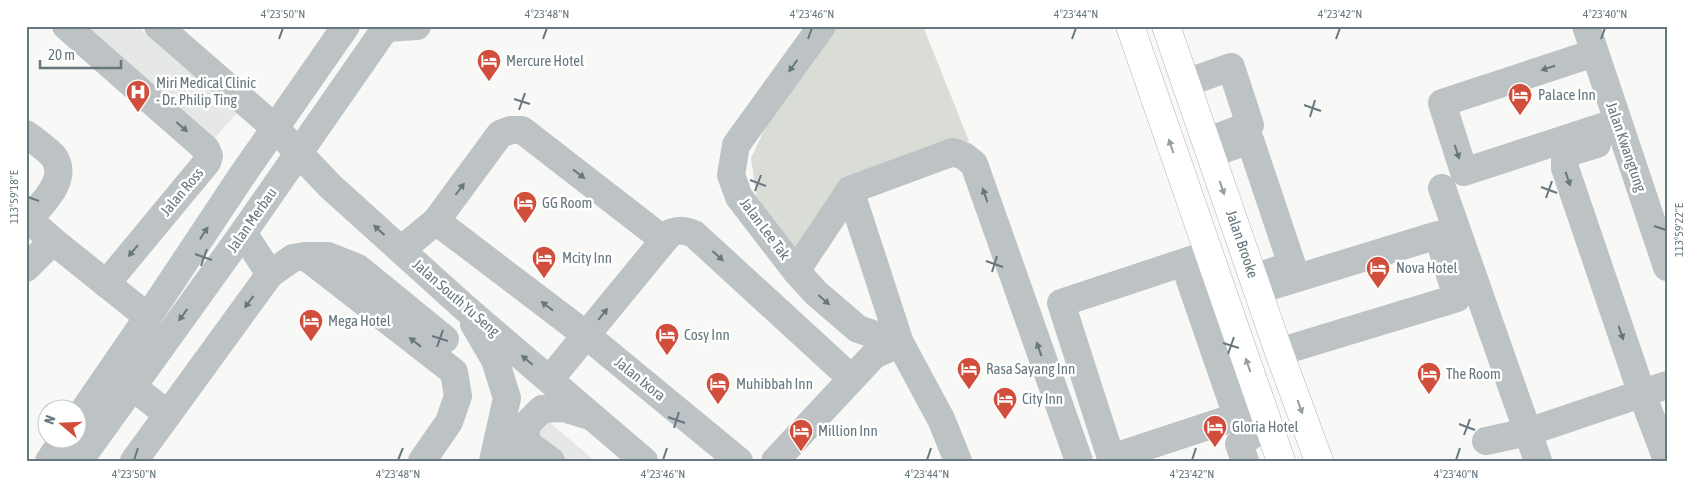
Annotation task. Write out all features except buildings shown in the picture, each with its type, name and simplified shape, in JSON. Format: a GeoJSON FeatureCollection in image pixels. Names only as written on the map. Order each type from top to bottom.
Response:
{"type":"FeatureCollection","features":[{"type":"Feature","properties":{"kind":"main road"},"geometry":{"type":"LineString","coordinates":[[1130,26],[1281,461]]}},
{"type":"Feature","properties":{"kind":"main road","name":"Jalan Brooke"},"geometry":{"type":"LineString","coordinates":[[1166,26],[1320,461]]}},
{"type":"Feature","properties":{"kind":"street","name":"Jalan Ross"},"geometry":{"type":"LineString","coordinates":[[66,26],[206,149],[209,156],[106,284]]}},
{"type":"Feature","properties":{"kind":"street","name":"Jalan South Yu Seng"},"geometry":{"type":"LineString","coordinates":[[158,26],[275,128],[330,186],[464,307],[644,461]]}},
{"type":"Feature","properties":{"kind":"street"},"geometry":{"type":"LineString","coordinates":[[386,27],[417,26]]}},
{"type":"Feature","properties":{"kind":"street","name":"Jalan Lee Tak"},"geometry":{"type":"LineString","coordinates":[[822,26],[736,146],[731,175],[739,197],[796,271],[816,293],[858,329],[900,344]]}},
{"type":"Feature","properties":{"kind":"street","name":"Jalan Kwangtung"},"geometry":{"type":"LineString","coordinates":[[1586,26],[1667,267]]}},
{"type":"Feature","properties":{"kind":"street","name":"Jalan Merbau"},"geometry":{"type":"LineString","coordinates":[[79,461],[243,233],[386,27]]}},
{"type":"Feature","properties":{"kind":"street"},"geometry":{"type":"LineString","coordinates":[[88,404],[241,176],[343,30],[367,56]]}},
{"type":"Feature","properties":{"kind":"street"},"geometry":{"type":"LineString","coordinates":[[1594,53],[1442,103],[1464,172],[1620,129]]}},
{"type":"Feature","properties":{"kind":"street"},"geometry":{"type":"LineString","coordinates":[[1186,83],[1232,67],[1250,125],[1208,147]]}},
{"type":"Feature","properties":{"kind":"street"},"geometry":{"type":"LineString","coordinates":[[1620,129],[1568,153],[1565,159],[1565,168],[1642,394],[1667,460]]}},
{"type":"Feature","properties":{"kind":"street"},"geometry":{"type":"LineString","coordinates":[[401,250],[436,221],[500,134],[511,130],[522,130],[664,240]]}},
{"type":"Feature","properties":{"kind":"street"},"geometry":{"type":"LineString","coordinates":[[26,134],[54,158],[59,174],[53,191],[28,218],[52,241],[148,317]]}},
{"type":"Feature","properties":{"kind":"street"},"geometry":{"type":"LineString","coordinates":[[1208,147],[1250,140],[1292,265],[1256,284]]}},
{"type":"Feature","properties":{"kind":"street"},"geometry":{"type":"LineString","coordinates":[[796,271],[850,190],[953,152],[964,156],[974,164],[1078,461]]}},
{"type":"Feature","properties":{"kind":"street"},"geometry":{"type":"LineString","coordinates":[[1442,188],[1532,446]]}},
{"type":"Feature","properties":{"kind":"street"},"geometry":{"type":"LineString","coordinates":[[850,190],[900,344],[941,418],[958,461]]}},
{"type":"Feature","properties":{"kind":"street","name":"Jalan Ixora"},"geometry":{"type":"LineString","coordinates":[[436,221],[586,335],[739,461]]}},
{"type":"Feature","properties":{"kind":"street"},"geometry":{"type":"LineString","coordinates":[[550,379],[670,233],[678,230],[686,230],[694,234],[851,378]]}},
{"type":"Feature","properties":{"kind":"street"},"geometry":{"type":"LineString","coordinates":[[243,233],[270,274]]}},
{"type":"Feature","properties":{"kind":"street"},"geometry":{"type":"LineString","coordinates":[[1256,284],[1438,235],[1457,298],[1283,360]]}},
{"type":"Feature","properties":{"kind":"street"},"geometry":{"type":"LineString","coordinates":[[26,268],[52,241]]}},
{"type":"Feature","properties":{"kind":"street"},"geometry":{"type":"LineString","coordinates":[[1209,254],[1061,303],[1111,458],[1237,416],[1265,416]]}},
{"type":"Feature","properties":{"kind":"street"},"geometry":{"type":"LineString","coordinates":[[305,256],[454,372],[458,396],[449,422],[422,461]]}},
{"type":"Feature","properties":{"kind":"street"},"geometry":{"type":"LineString","coordinates":[[134,461],[270,274],[293,258],[328,256],[358,268],[445,339]]}},
{"type":"Feature","properties":{"kind":"street"},"geometry":{"type":"LineString","coordinates":[[1184,263],[1237,416]]}},
{"type":"Feature","properties":{"kind":"street"},"geometry":{"type":"LineString","coordinates":[[464,307],[495,360],[507,398],[492,461]]}},
{"type":"Feature","properties":{"kind":"street"},"geometry":{"type":"LineString","coordinates":[[775,461],[874,355],[900,344]]}},
{"type":"Feature","properties":{"kind":"street"},"geometry":{"type":"LineString","coordinates":[[1283,360],[1343,351]]}},
{"type":"Feature","properties":{"kind":"street"},"geometry":{"type":"LineString","coordinates":[[1487,451],[1532,446],[1642,394],[1667,385]]}},
{"type":"Feature","properties":{"kind":"street"},"geometry":{"type":"LineString","coordinates":[[132,386],[168,414]]}},
{"type":"Feature","properties":{"kind":"street"},"geometry":{"type":"LineString","coordinates":[[502,461],[525,442],[527,424],[542,409],[564,408],[594,417]]}},
{"type":"Feature","properties":{"kind":"street"},"geometry":{"type":"LineString","coordinates":[[1245,461],[1239,444],[1265,416]]}},
{"type":"Feature","properties":{"kind":"street"},"geometry":{"type":"LineString","coordinates":[[525,442],[551,461]]}},
{"type":"Feature","properties":{"kind":"street"},"geometry":{"type":"LineString","coordinates":[[49,461],[57,450]]}},
{"type":"Feature","properties":{"kind":"shaded area"},"geometry":{"type":"Polygon","coordinates":[[[82,26],[137,26],[237,113],[213,140],[82,26]]]}},
{"type":"Feature","properties":{"kind":"shaded area"},"geometry":{"type":"Polygon","coordinates":[[[833,26],[923,26],[969,141],[849,186],[797,262],[757,200],[751,158],[783,91],[833,26]]]}},
{"type":"Feature","properties":{"kind":"shaded area"},"geometry":{"type":"Polygon","coordinates":[[[547,420],[595,461],[514,461],[547,420]]]}},
{"type":"Feature","properties":{"kind":"place","name":"Mercure Hotel"},"geometry":{"type":"Point","coordinates":[489,82]}},
{"type":"Feature","properties":{"kind":"place","name":"Miri Medical Clinic - Dr. Philip Ting"},"geometry":{"type":"Point","coordinates":[138,113]}},
{"type":"Feature","properties":{"kind":"place","name":"Palace Inn"},"geometry":{"type":"Point","coordinates":[1520,116]}},
{"type":"Feature","properties":{"kind":"place","name":"GG Room"},"geometry":{"type":"Point","coordinates":[525,224]}},
{"type":"Feature","properties":{"kind":"place","name":"Mcity Inn"},"geometry":{"type":"Point","coordinates":[544,279]}},
{"type":"Feature","properties":{"kind":"place","name":"Nova Hotel"},"geometry":{"type":"Point","coordinates":[1378,289]}},
{"type":"Feature","properties":{"kind":"place","name":"Mega Hotel"},"geometry":{"type":"Point","coordinates":[311,342]}},
{"type":"Feature","properties":{"kind":"place","name":"Cosy Inn"},"geometry":{"type":"Point","coordinates":[667,356]}},
{"type":"Feature","properties":{"kind":"place","name":"Rasa Sayang Inn"},"geometry":{"type":"Point","coordinates":[969,390]}},
{"type":"Feature","properties":{"kind":"place","name":"The Room"},"geometry":{"type":"Point","coordinates":[1429,395]}},
{"type":"Feature","properties":{"kind":"place","name":"Muhibbah Inn"},"geometry":{"type":"Point","coordinates":[718,405]}},
{"type":"Feature","properties":{"kind":"place","name":"City Inn"},"geometry":{"type":"Point","coordinates":[1005,420]}},
{"type":"Feature","properties":{"kind":"place","name":"Gloria Hotel"},"geometry":{"type":"Point","coordinates":[1215,448]}},
{"type":"Feature","properties":{"kind":"place","name":"Million Inn"},"geometry":{"type":"Point","coordinates":[801,452]}}]}
